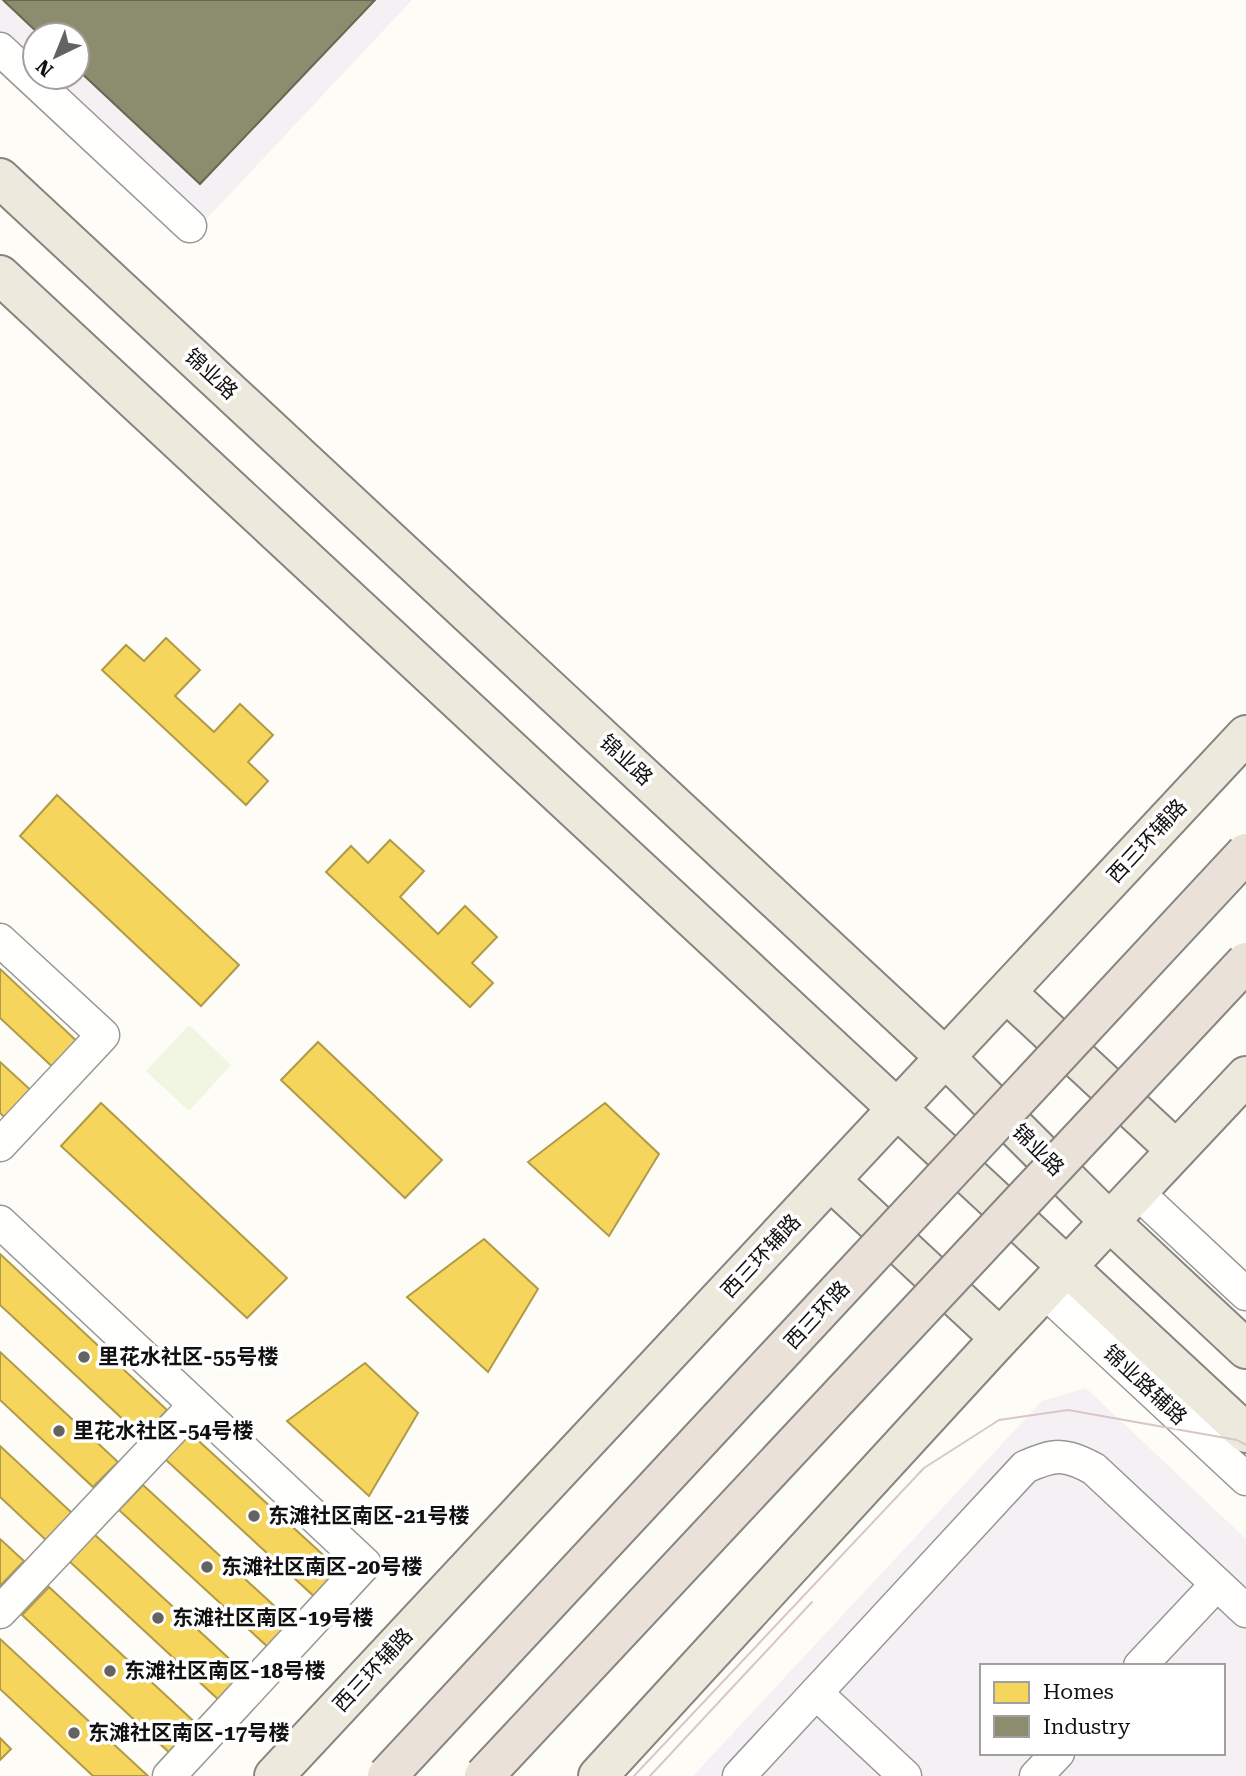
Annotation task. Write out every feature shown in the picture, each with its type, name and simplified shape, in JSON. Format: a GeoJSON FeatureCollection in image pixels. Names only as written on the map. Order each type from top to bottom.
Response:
{"type":"FeatureCollection","features":[{"type":"Feature","properties":{"kind":"highway","name":"西三环路"},"geometry":{"type":"LineString","coordinates":[[387,1776],[1246,853]]}},
{"type":"Feature","properties":{"kind":"highway"},"geometry":{"type":"LineString","coordinates":[[484,1776],[1246,962]]}},
{"type":"Feature","properties":{"kind":"main road","name":"锦业路"},"geometry":{"type":"LineString","coordinates":[[0,178],[946,1058],[1109,1221],[1246,1349]]}},
{"type":"Feature","properties":{"kind":"main road"},"geometry":{"type":"LineString","coordinates":[[0,275],[897,1111],[1055,1279],[1246,1433]]}},
{"type":"Feature","properties":{"kind":"main road","name":"西三环辅路"},"geometry":{"type":"LineString","coordinates":[[274,1776],[1246,735]]}},
{"type":"Feature","properties":{"kind":"main road"},"geometry":{"type":"LineString","coordinates":[[1007,993],[1176,1150]]}},
{"type":"Feature","properties":{"kind":"main road"},"geometry":{"type":"LineString","coordinates":[[598,1776],[1000,1338],[1246,1076]]}},
{"type":"Feature","properties":{"kind":"main road"},"geometry":{"type":"LineString","coordinates":[[831,1181],[1000,1338]]}},
{"type":"Feature","properties":{"kind":"street"},"geometry":{"type":"LineString","coordinates":[[0,49],[190,226]]}},
{"type":"Feature","properties":{"kind":"street"},"geometry":{"type":"LineString","coordinates":[[0,940],[103,1035],[0,1145]]}},
{"type":"Feature","properties":{"kind":"street"},"geometry":{"type":"LineString","coordinates":[[1137,1192],[1246,1294]]}},
{"type":"Feature","properties":{"kind":"street"},"geometry":{"type":"LineString","coordinates":[[0,1222],[365,1564],[169,1776]]}},
{"type":"Feature","properties":{"kind":"street","name":"锦业路辅路"},"geometry":{"type":"LineString","coordinates":[[1055,1279],[1246,1479]]}},
{"type":"Feature","properties":{"kind":"street"},"geometry":{"type":"LineString","coordinates":[[0,1612],[194,1406]]}},
{"type":"Feature","properties":{"kind":"street"},"geometry":{"type":"LineString","coordinates":[[739,1776],[1025,1467],[1044,1459],[1072,1457],[1094,1469],[1246,1611]]}},
{"type":"Feature","properties":{"kind":"street"},"geometry":{"type":"LineString","coordinates":[[1142,1664],[1217,1584]]}},
{"type":"Feature","properties":{"kind":"street"},"geometry":{"type":"LineString","coordinates":[[816,1693],[905,1776]]}},
{"type":"Feature","properties":{"kind":"street"},"geometry":{"type":"LineString","coordinates":[[1036,1776],[1056,1755]]}},
{"type":"Feature","properties":{"kind":"shaded area"},"geometry":{"type":"Polygon","coordinates":[[[0,0],[412,0],[183,244],[0,73],[0,0]]]}},
{"type":"Feature","properties":{"kind":"shaded area"},"geometry":{"type":"Polygon","coordinates":[[[1086,1388],[1246,1539],[1246,1776],[693,1776],[1042,1401],[1086,1388]]]}},
{"type":"Feature","properties":{"kind":"green space"},"geometry":{"type":"Polygon","coordinates":[[[189,1025],[231,1065],[189,1111],[146,1071],[189,1025]]]}},
{"type":"Feature","properties":{"kind":"building: Homes"},"geometry":{"type":"Polygon","coordinates":[[[166,638],[200,670],[175,696],[214,732],[240,704],[273,735],[248,762],[268,781],[246,805],[102,670],[126,645],[144,661],[166,638]]]}},
{"type":"Feature","properties":{"kind":"building: Homes"},"geometry":{"type":"Polygon","coordinates":[[[57,795],[239,965],[201,1006],[20,836],[57,795]]]}},
{"type":"Feature","properties":{"kind":"building: Homes"},"geometry":{"type":"Polygon","coordinates":[[[390,840],[424,871],[400,897],[438,934],[465,906],[497,937],[472,963],[493,983],[470,1007],[326,872],[351,846],[368,863],[390,840]]]}},
{"type":"Feature","properties":{"kind":"building: Homes"},"geometry":{"type":"Polygon","coordinates":[[[0,969],[82,1046],[58,1072],[0,1018],[0,969]]]}},
{"type":"Feature","properties":{"kind":"building: Homes"},"geometry":{"type":"Polygon","coordinates":[[[318,1042],[442,1160],[405,1198],[281,1080],[318,1042]]]}},
{"type":"Feature","properties":{"kind":"building: Homes"},"geometry":{"type":"Polygon","coordinates":[[[0,1062],[35,1094],[10,1122],[0,1113],[0,1062]]]}},
{"type":"Feature","properties":{"kind":"building: Homes"},"geometry":{"type":"Polygon","coordinates":[[[101,1103],[287,1278],[247,1318],[61,1146],[101,1103]]]}},
{"type":"Feature","properties":{"kind":"building: Homes"},"geometry":{"type":"Polygon","coordinates":[[[605,1103],[659,1154],[609,1236],[528,1162],[605,1103]]]}},
{"type":"Feature","properties":{"kind":"building: Homes"},"geometry":{"type":"Polygon","coordinates":[[[484,1239],[538,1289],[488,1372],[407,1297],[484,1239]]]}},
{"type":"Feature","properties":{"kind":"building: Homes","name":"里花水社区-55号楼"},"geometry":{"type":"Polygon","coordinates":[[[0,1254],[167,1410],[142,1437],[0,1305],[0,1254]]]}},
{"type":"Feature","properties":{"kind":"building: Homes","name":"里花水社区-54号楼"},"geometry":{"type":"Polygon","coordinates":[[[0,1352],[118,1462],[93,1487],[0,1400],[0,1352]]]}},
{"type":"Feature","properties":{"kind":"building: Homes"},"geometry":{"type":"Polygon","coordinates":[[[365,1363],[418,1413],[369,1496],[287,1421],[365,1363]]]}},
{"type":"Feature","properties":{"kind":"building: Homes","name":"东滩社区南区-21号楼"},"geometry":{"type":"Polygon","coordinates":[[[190,1433],[344,1574],[318,1600],[165,1459],[190,1433]]]}},
{"type":"Feature","properties":{"kind":"building: Homes"},"geometry":{"type":"Polygon","coordinates":[[[0,1446],[72,1513],[46,1540],[0,1497],[0,1446]]]}},
{"type":"Feature","properties":{"kind":"building: Homes","name":"东滩社区南区-20号楼"},"geometry":{"type":"Polygon","coordinates":[[[143,1485],[294,1624],[270,1649],[119,1510],[143,1485]]]}},
{"type":"Feature","properties":{"kind":"building: Homes","name":"东滩社区南区-19号楼"},"geometry":{"type":"Polygon","coordinates":[[[94,1534],[247,1675],[221,1702],[69,1561],[94,1534]]]}},
{"type":"Feature","properties":{"kind":"building: Homes"},"geometry":{"type":"Polygon","coordinates":[[[0,1539],[24,1561],[0,1586],[0,1539]]]}},
{"type":"Feature","properties":{"kind":"building: Homes","name":"东滩社区南区-18号楼"},"geometry":{"type":"Polygon","coordinates":[[[49,1587],[200,1727],[173,1756],[22,1615],[49,1587]]]}},
{"type":"Feature","properties":{"kind":"building: Homes","name":"东滩社区南区-17号楼"},"geometry":{"type":"Polygon","coordinates":[[[0,1639],[148,1776],[93,1776],[0,1689],[0,1639]]]}},
{"type":"Feature","properties":{"kind":"building: Homes"},"geometry":{"type":"Polygon","coordinates":[[[0,1738],[11,1749],[0,1760],[0,1738]]]}},
{"type":"Feature","properties":{"kind":"building: Industry"},"geometry":{"type":"Polygon","coordinates":[[[3,0],[375,0],[200,184],[91,82],[91,21],[25,21],[3,0]]]}},
{"type":"Feature","properties":{"kind":"tram line"},"geometry":{"type":"LineString","coordinates":[[634,1776],[924,1468],[999,1420],[1068,1410],[1237,1440],[1246,1445]]}},
{"type":"Feature","properties":{"kind":"tram line"},"geometry":{"type":"LineString","coordinates":[[650,1776],[812,1602]]}},
{"type":"Feature","properties":{"kind":"place","name":"里花水社区-55号楼"},"geometry":{"type":"Point","coordinates":[84,1357]}},
{"type":"Feature","properties":{"kind":"place","name":"里花水社区-54号楼"},"geometry":{"type":"Point","coordinates":[59,1431]}},
{"type":"Feature","properties":{"kind":"place","name":"东滩社区南区-21号楼"},"geometry":{"type":"Point","coordinates":[254,1516]}},
{"type":"Feature","properties":{"kind":"place","name":"东滩社区南区-20号楼"},"geometry":{"type":"Point","coordinates":[207,1567]}},
{"type":"Feature","properties":{"kind":"place","name":"东滩社区南区-19号楼"},"geometry":{"type":"Point","coordinates":[158,1618]}},
{"type":"Feature","properties":{"kind":"place","name":"东滩社区南区-18号楼"},"geometry":{"type":"Point","coordinates":[110,1671]}},
{"type":"Feature","properties":{"kind":"place","name":"东滩社区南区-17号楼"},"geometry":{"type":"Point","coordinates":[74,1733]}}]}
